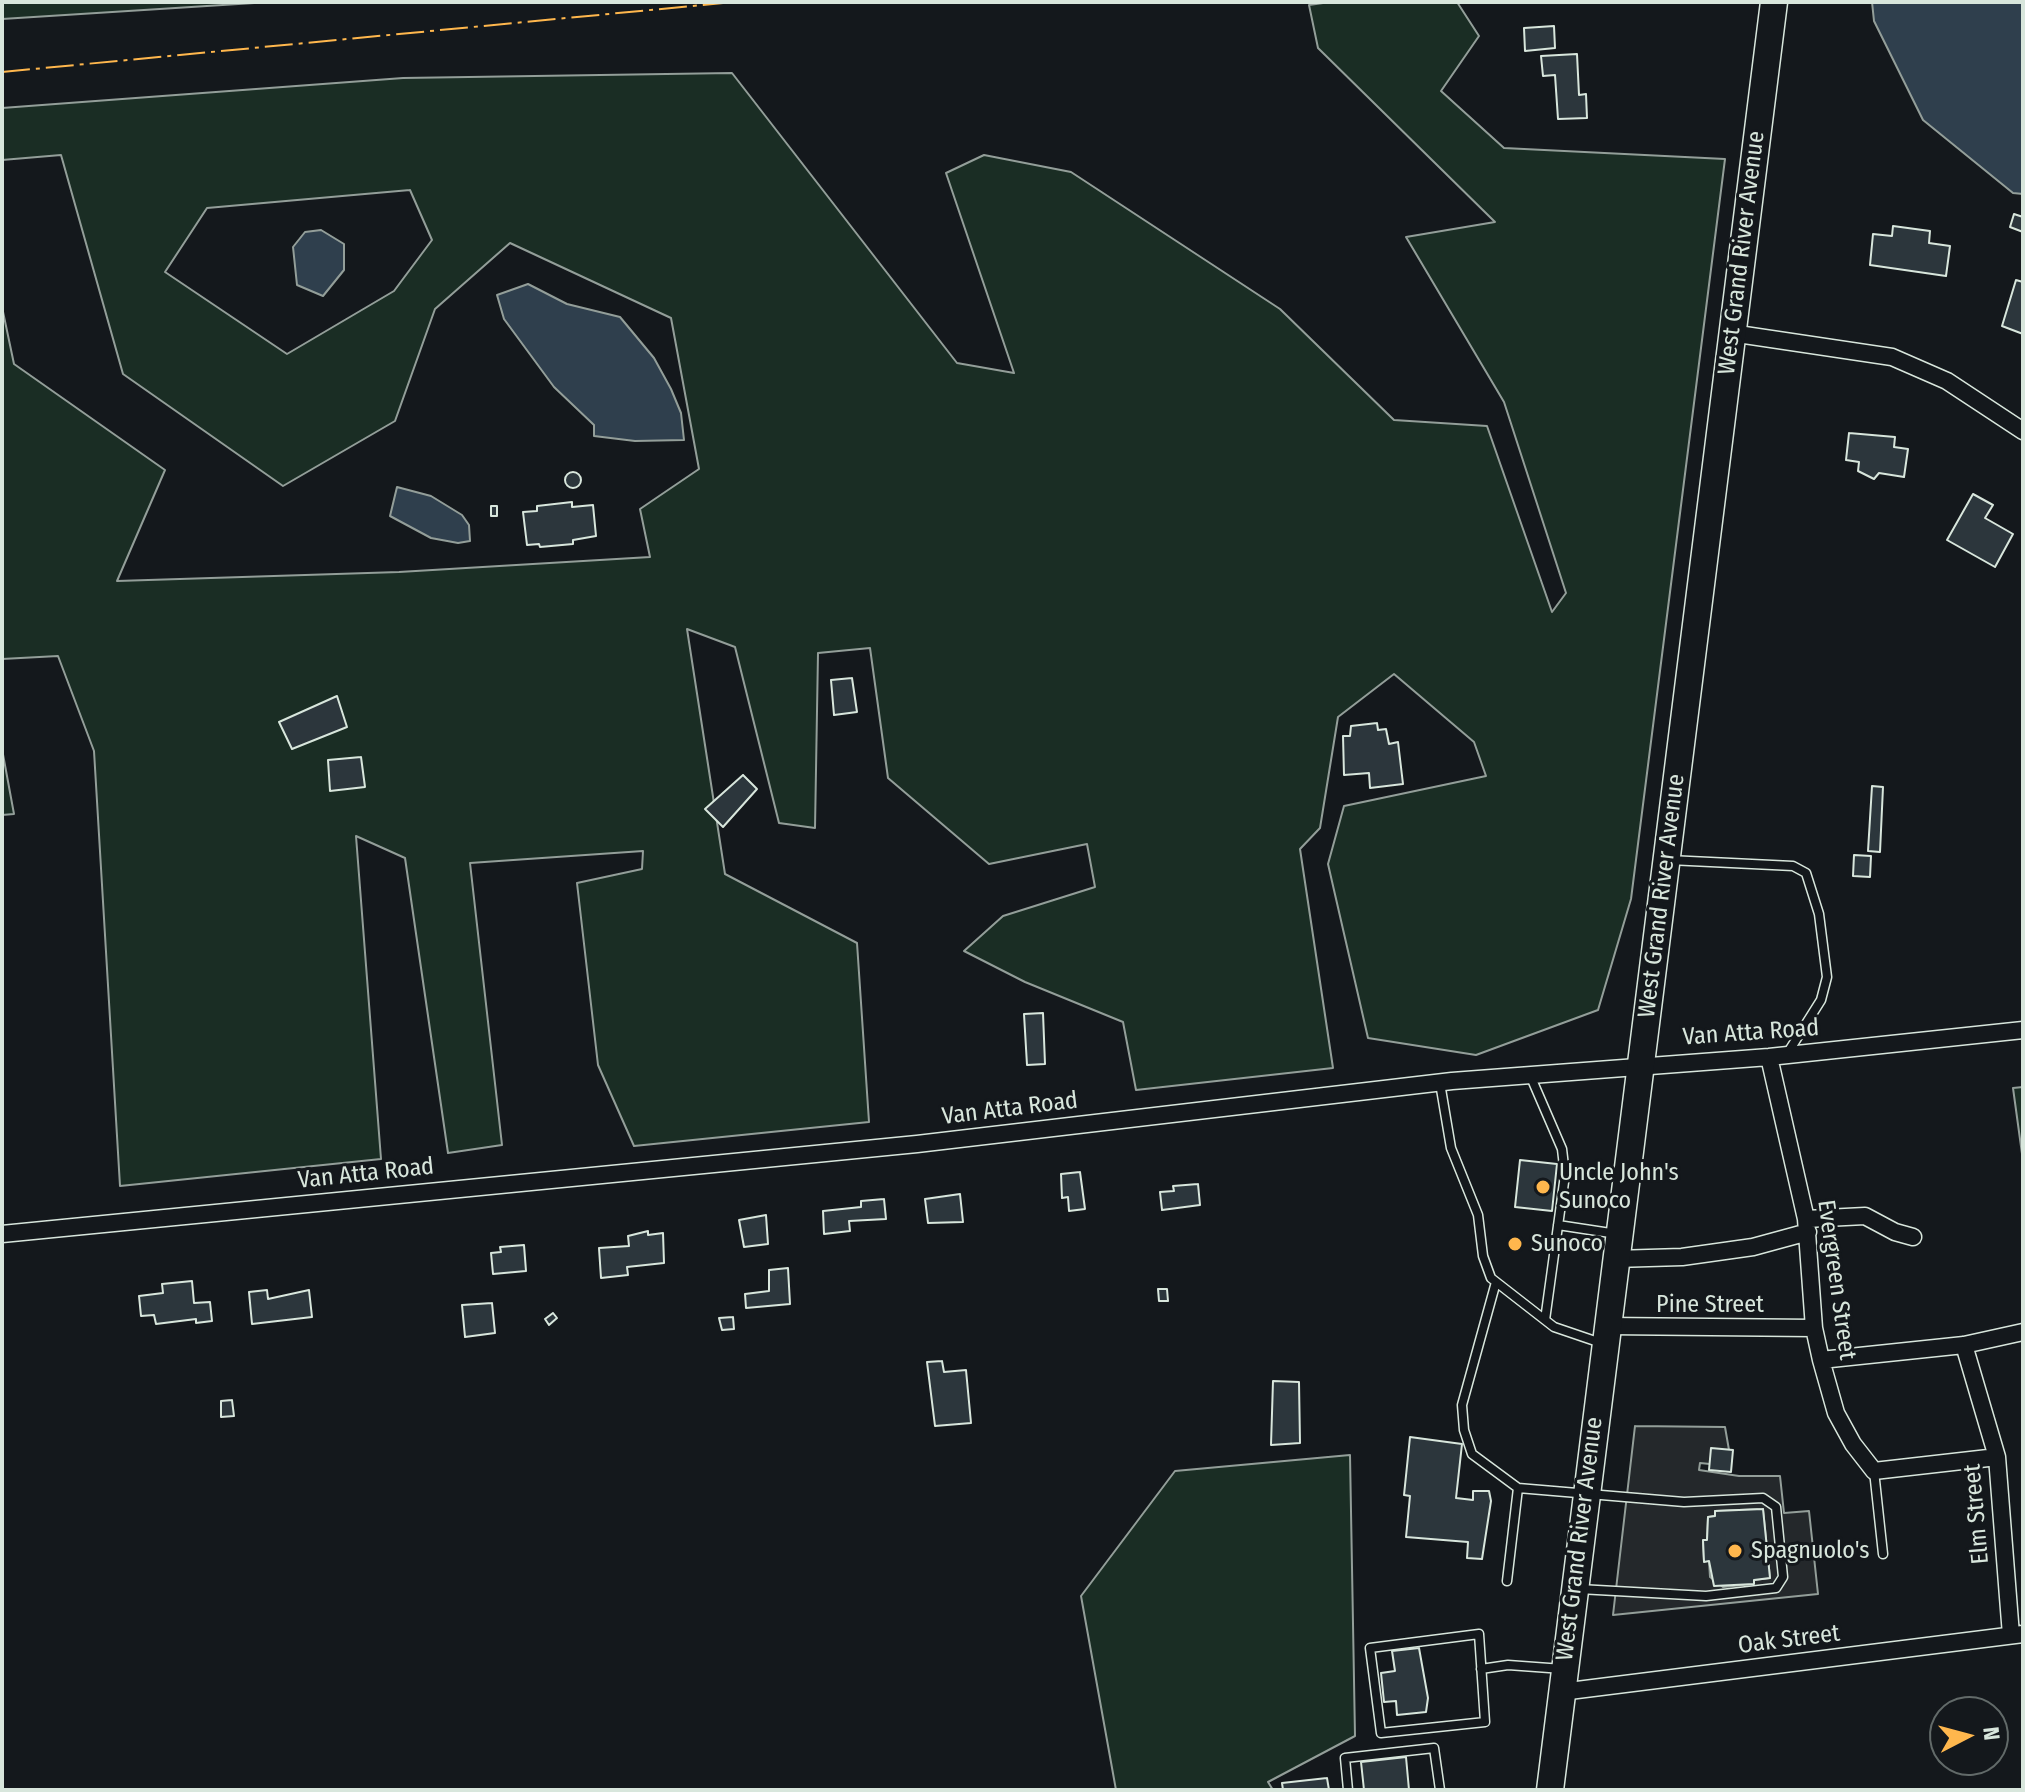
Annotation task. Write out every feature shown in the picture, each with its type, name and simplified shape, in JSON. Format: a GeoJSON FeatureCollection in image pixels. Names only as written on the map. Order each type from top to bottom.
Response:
{"type":"FeatureCollection","features":[{"type":"Feature","properties":{"kind":"main road","name":"West Grand River Avenue"},"geometry":{"type":"LineString","coordinates":[[1550,1790],[1774,2]]}},
{"type":"Feature","properties":{"kind":"street"},"geometry":{"type":"LineString","coordinates":[[1731,333],[1873,352],[1901,360],[1947,381],[2023,431]]}},
{"type":"Feature","properties":{"kind":"street","name":"Van Atta Road"},"geometry":{"type":"LineString","coordinates":[[2,1234],[917,1144],[1440,1083],[1778,1056],[2023,1030]]}},
{"type":"Feature","properties":{"kind":"street","name":"Evergreen Street"},"geometry":{"type":"LineString","coordinates":[[1778,1056],[1807,1226],[1814,1328],[1821,1360],[1836,1413],[1853,1444],[1874,1471]]}},
{"type":"Feature","properties":{"kind":"street"},"geometry":{"type":"LineString","coordinates":[[1616,1247],[1682,1257],[1753,1247],[1807,1226],[1865,1216],[1895,1232],[1913,1237]]}},
{"type":"Feature","properties":{"kind":"street","name":"Pine Street"},"geometry":{"type":"LineString","coordinates":[[1605,1335],[1814,1328]]}},
{"type":"Feature","properties":{"kind":"street"},"geometry":{"type":"LineString","coordinates":[[1821,1360],[1964,1345],[2023,1332]]}},
{"type":"Feature","properties":{"kind":"street","name":"Elm Street"},"geometry":{"type":"LineString","coordinates":[[1964,1345],[1997,1457],[2017,1634]]}},
{"type":"Feature","properties":{"kind":"street"},"geometry":{"type":"LineString","coordinates":[[1874,1471],[1997,1457]]}},
{"type":"Feature","properties":{"kind":"street","name":"Oak Street"},"geometry":{"type":"LineString","coordinates":[[1562,1680],[2017,1634]]}},
{"type":"Feature","properties":{"kind":"lane"},"geometry":{"type":"LineString","coordinates":[[1668,860],[1793,866],[1806,873],[1819,914],[1827,977],[1821,1000],[1778,1056]]}},
{"type":"Feature","properties":{"kind":"lane"},"geometry":{"type":"LineString","coordinates":[[1530,1075],[1562,1149],[1565,1175],[1545,1320]]}},
{"type":"Feature","properties":{"kind":"lane"},"geometry":{"type":"LineString","coordinates":[[1440,1083],[1451,1148],[1478,1215],[1483,1256],[1496,1282],[1554,1327],[1605,1335]]}},
{"type":"Feature","properties":{"kind":"lane"},"geometry":{"type":"LineString","coordinates":[[1558,1225],[1616,1247]]}},
{"type":"Feature","properties":{"kind":"lane"},"geometry":{"type":"LineString","coordinates":[[1496,1282],[1462,1405],[1464,1430],[1472,1454],[1518,1488],[1684,1502],[1768,1499],[1776,1507],[1783,1577],[1780,1585],[1771,1589],[1706,1596],[1574,1588]]}},
{"type":"Feature","properties":{"kind":"lane"},"geometry":{"type":"LineString","coordinates":[[1874,1471],[1883,1554]]}},
{"type":"Feature","properties":{"kind":"lane"},"geometry":{"type":"LineString","coordinates":[[1507,1581],[1518,1488]]}},
{"type":"Feature","properties":{"kind":"lane"},"geometry":{"type":"LineString","coordinates":[[1479,1634],[1481,1669],[1485,1722],[1381,1733],[1370,1648],[1479,1634]]}},
{"type":"Feature","properties":{"kind":"lane"},"geometry":{"type":"LineString","coordinates":[[1481,1669],[1508,1665],[1562,1680]]}},
{"type":"Feature","properties":{"kind":"lane"},"geometry":{"type":"LineString","coordinates":[[1348,1790],[1345,1758],[1434,1748],[1440,1790]]}},
{"type":"Feature","properties":{"kind":"green space"},"geometry":{"type":"Polygon","coordinates":[[[2,2],[270,2],[2,19],[2,2]]]}},
{"type":"Feature","properties":{"kind":"green space"},"geometry":{"type":"Polygon","coordinates":[[[1330,2],[1457,2],[1479,36],[1441,91],[1504,148],[1725,159],[1631,899],[1598,1010],[1476,1055],[1368,1038],[1328,864],[1344,806],[1486,776],[1474,742],[1394,674],[1338,717],[1320,828],[1300,849],[1333,1068],[1136,1090],[1123,1022],[1025,982],[964,951],[1003,916],[1095,887],[1087,844],[989,864],[888,778],[870,648],[818,653],[815,828],[779,823],[735,647],[687,629],[725,874],[857,943],[869,1122],[634,1146],[598,1065],[577,883],[642,869],[643,851],[470,863],[502,1145],[448,1153],[405,858],[356,836],[381,1159],[120,1186],[94,751],[58,656],[2,659],[2,307],[14,364],[165,470],[117,581],[399,572],[650,557],[640,509],[699,469],[671,318],[510,243],[435,309],[395,421],[283,486],[123,374],[61,155],[2,160],[2,108],[403,78],[732,73],[957,363],[1014,373],[946,173],[984,155],[1071,172],[1280,309],[1394,420],[1487,426],[1552,612],[1566,593],[1504,402],[1406,237],[1495,222],[1318,48],[1309,5],[1330,2]],[[410,190],[207,208],[165,272],[287,354],[394,291],[432,240],[410,190]]]}},
{"type":"Feature","properties":{"kind":"green space"},"geometry":{"type":"Polygon","coordinates":[[[2,749],[14,814],[2,815],[2,749]]]}},
{"type":"Feature","properties":{"kind":"green space"},"geometry":{"type":"Polygon","coordinates":[[[2023,1087],[2023,1161],[2013,1088],[2023,1087]]]}},
{"type":"Feature","properties":{"kind":"green space"},"geometry":{"type":"Polygon","coordinates":[[[1350,1455],[1355,1736],[1268,1782],[1273,1790],[1116,1790],[1081,1596],[1175,1471],[1350,1455]]]}},
{"type":"Feature","properties":{"kind":"shaded area"},"geometry":{"type":"Polygon","coordinates":[[[1635,1426],[1725,1427],[1729,1450],[1710,1464],[1700,1463],[1699,1470],[1739,1476],[1780,1476],[1784,1513],[1809,1511],[1818,1594],[1613,1615],[1635,1426]],[[1763,1509],[1715,1511],[1715,1516],[1708,1517],[1707,1540],[1703,1541],[1704,1561],[1709,1561],[1710,1577],[1723,1587],[1753,1584],[1754,1580],[1770,1578],[1763,1509]]]}},
{"type":"Feature","properties":{"kind":"water"},"geometry":{"type":"Polygon","coordinates":[[[1872,2],[2023,2],[2023,194],[2013,193],[1923,120],[1874,21],[1872,2]]]}},
{"type":"Feature","properties":{"kind":"water"},"geometry":{"type":"Polygon","coordinates":[[[321,230],[344,244],[344,270],[323,296],[297,285],[293,247],[305,232],[321,230]]]}},
{"type":"Feature","properties":{"kind":"water"},"geometry":{"type":"Polygon","coordinates":[[[528,284],[567,304],[620,317],[654,358],[671,389],[681,413],[684,440],[635,441],[594,436],[594,425],[554,387],[504,319],[497,295],[528,284]]]}},
{"type":"Feature","properties":{"kind":"water"},"geometry":{"type":"Polygon","coordinates":[[[397,487],[431,496],[462,515],[469,525],[470,541],[458,543],[431,538],[390,516],[397,487]]]}},
{"type":"Feature","properties":{"kind":"building"},"geometry":{"type":"Polygon","coordinates":[[[1554,26],[1555,48],[1525,51],[1524,28],[1554,26]]]}},
{"type":"Feature","properties":{"kind":"building"},"geometry":{"type":"Polygon","coordinates":[[[1577,54],[1579,95],[1586,94],[1587,118],[1558,119],[1555,75],[1543,76],[1541,56],[1577,54]]]}},
{"type":"Feature","properties":{"kind":"building"},"geometry":{"type":"Polygon","coordinates":[[[2014,214],[2023,217],[2023,232],[2010,227],[2014,214]]]}},
{"type":"Feature","properties":{"kind":"building"},"geometry":{"type":"Polygon","coordinates":[[[1893,226],[1930,231],[1929,243],[1950,246],[1946,276],[1870,265],[1873,234],[1892,236],[1893,226]]]}},
{"type":"Feature","properties":{"kind":"building"},"geometry":{"type":"Polygon","coordinates":[[[2016,280],[2023,282],[2023,334],[2002,326],[2016,280]]]}},
{"type":"Feature","properties":{"kind":"building"},"geometry":{"type":"Polygon","coordinates":[[[1849,433],[1895,437],[1894,447],[1908,449],[1904,477],[1879,473],[1874,479],[1858,471],[1859,462],[1846,460],[1849,433]]]}},
{"type":"Feature","properties":{"kind":"building"},"geometry":{"type":"Polygon","coordinates":[[[570,472],[576,472],[581,480],[579,486],[570,488],[565,483],[565,477],[570,472]]]}},
{"type":"Feature","properties":{"kind":"building"},"geometry":{"type":"Polygon","coordinates":[[[1973,494],[1993,505],[1985,518],[2013,534],[1995,567],[1947,540],[1973,494]]]}},
{"type":"Feature","properties":{"kind":"building"},"geometry":{"type":"Polygon","coordinates":[[[572,502],[572,507],[593,505],[596,536],[573,540],[573,544],[527,545],[523,512],[537,511],[537,506],[572,502]]]}},
{"type":"Feature","properties":{"kind":"building"},"geometry":{"type":"Polygon","coordinates":[[[491,506],[497,506],[497,516],[491,516],[491,506]]]}},
{"type":"Feature","properties":{"kind":"building"},"geometry":{"type":"Polygon","coordinates":[[[852,678],[857,712],[834,715],[831,680],[852,678]]]}},
{"type":"Feature","properties":{"kind":"building"},"geometry":{"type":"Polygon","coordinates":[[[337,696],[347,727],[292,749],[279,722],[337,696]]]}},
{"type":"Feature","properties":{"kind":"building"},"geometry":{"type":"Polygon","coordinates":[[[1377,723],[1378,730],[1386,729],[1389,744],[1398,742],[1403,784],[1370,788],[1369,773],[1344,775],[1343,736],[1350,736],[1351,726],[1377,723]]]}},
{"type":"Feature","properties":{"kind":"building"},"geometry":{"type":"Polygon","coordinates":[[[361,757],[365,787],[330,791],[328,760],[361,757]]]}},
{"type":"Feature","properties":{"kind":"building"},"geometry":{"type":"Polygon","coordinates":[[[743,775],[757,789],[723,827],[705,809],[743,775]]]}},
{"type":"Feature","properties":{"kind":"building"},"geometry":{"type":"Polygon","coordinates":[[[1872,786],[1883,787],[1880,852],[1868,851],[1872,786]]]}},
{"type":"Feature","properties":{"kind":"building"},"geometry":{"type":"Polygon","coordinates":[[[1854,855],[1871,856],[1870,877],[1853,876],[1854,855]]]}},
{"type":"Feature","properties":{"kind":"building"},"geometry":{"type":"Polygon","coordinates":[[[1043,1013],[1045,1064],[1027,1065],[1024,1014],[1043,1013]]]}},
{"type":"Feature","properties":{"kind":"building"},"geometry":{"type":"Polygon","coordinates":[[[1520,1160],[1557,1164],[1552,1211],[1515,1207],[1520,1160]]]}},
{"type":"Feature","properties":{"kind":"building"},"geometry":{"type":"Polygon","coordinates":[[[1080,1172],[1085,1209],[1069,1211],[1068,1197],[1062,1198],[1061,1174],[1080,1172]]]}},
{"type":"Feature","properties":{"kind":"building"},"geometry":{"type":"Polygon","coordinates":[[[1198,1184],[1200,1205],[1162,1210],[1160,1192],[1174,1191],[1173,1186],[1198,1184]]]}},
{"type":"Feature","properties":{"kind":"building"},"geometry":{"type":"Polygon","coordinates":[[[960,1194],[963,1222],[928,1223],[925,1199],[960,1194]]]}},
{"type":"Feature","properties":{"kind":"building"},"geometry":{"type":"Polygon","coordinates":[[[884,1199],[886,1219],[849,1221],[850,1231],[824,1234],[823,1211],[861,1207],[861,1201],[884,1199]]]}},
{"type":"Feature","properties":{"kind":"building"},"geometry":{"type":"Polygon","coordinates":[[[766,1215],[768,1244],[744,1247],[739,1220],[766,1215]]]}},
{"type":"Feature","properties":{"kind":"building"},"geometry":{"type":"Polygon","coordinates":[[[648,1231],[648,1235],[663,1233],[664,1263],[627,1267],[628,1275],[601,1278],[599,1248],[629,1246],[628,1236],[648,1231]]]}},
{"type":"Feature","properties":{"kind":"building"},"geometry":{"type":"Polygon","coordinates":[[[524,1245],[526,1271],[493,1274],[491,1253],[501,1252],[500,1247],[524,1245]]]}},
{"type":"Feature","properties":{"kind":"building"},"geometry":{"type":"Polygon","coordinates":[[[788,1268],[790,1304],[746,1308],[745,1294],[769,1291],[769,1270],[788,1268]]]}},
{"type":"Feature","properties":{"kind":"building"},"geometry":{"type":"Polygon","coordinates":[[[192,1281],[194,1303],[210,1302],[212,1321],[196,1323],[196,1319],[156,1324],[154,1315],[141,1316],[139,1296],[163,1293],[162,1284],[192,1281]]]}},
{"type":"Feature","properties":{"kind":"building"},"geometry":{"type":"Polygon","coordinates":[[[1158,1289],[1167,1289],[1168,1301],[1159,1301],[1158,1289]]]}},
{"type":"Feature","properties":{"kind":"building"},"geometry":{"type":"Polygon","coordinates":[[[267,1290],[268,1299],[309,1290],[312,1317],[252,1324],[249,1292],[267,1290]]]}},
{"type":"Feature","properties":{"kind":"building"},"geometry":{"type":"Polygon","coordinates":[[[492,1303],[495,1333],[465,1337],[462,1305],[492,1303]]]}},
{"type":"Feature","properties":{"kind":"building"},"geometry":{"type":"Polygon","coordinates":[[[553,1313],[557,1318],[549,1325],[545,1319],[553,1313]]]}},
{"type":"Feature","properties":{"kind":"building"},"geometry":{"type":"Polygon","coordinates":[[[733,1317],[734,1329],[722,1330],[719,1318],[733,1317]]]}},
{"type":"Feature","properties":{"kind":"building"},"geometry":{"type":"Polygon","coordinates":[[[942,1361],[944,1372],[966,1370],[971,1423],[935,1426],[927,1362],[942,1361]]]}},
{"type":"Feature","properties":{"kind":"building"},"geometry":{"type":"Polygon","coordinates":[[[1273,1381],[1299,1382],[1300,1443],[1271,1445],[1273,1381]]]}},
{"type":"Feature","properties":{"kind":"building"},"geometry":{"type":"Polygon","coordinates":[[[232,1400],[234,1416],[221,1417],[221,1401],[232,1400]]]}},
{"type":"Feature","properties":{"kind":"building"},"geometry":{"type":"Polygon","coordinates":[[[1410,1437],[1462,1444],[1456,1498],[1473,1500],[1473,1491],[1489,1491],[1491,1501],[1482,1559],[1467,1558],[1468,1542],[1406,1537],[1410,1496],[1404,1495],[1410,1437]]]}},
{"type":"Feature","properties":{"kind":"building"},"geometry":{"type":"Polygon","coordinates":[[[1711,1448],[1733,1450],[1731,1472],[1709,1470],[1711,1448]]]}},
{"type":"Feature","properties":{"kind":"building","name":"Spagnuolo's"},"geometry":{"type":"Polygon","coordinates":[[[1763,1509],[1770,1578],[1754,1580],[1754,1584],[1714,1586],[1709,1561],[1704,1562],[1703,1540],[1707,1540],[1708,1517],[1715,1516],[1715,1511],[1763,1509]]]}},
{"type":"Feature","properties":{"kind":"building"},"geometry":{"type":"Polygon","coordinates":[[[1419,1648],[1428,1698],[1426,1712],[1397,1715],[1396,1701],[1384,1702],[1381,1673],[1395,1671],[1392,1651],[1419,1648]]]}},
{"type":"Feature","properties":{"kind":"building"},"geometry":{"type":"Polygon","coordinates":[[[1406,1757],[1409,1790],[1364,1790],[1361,1762],[1406,1757]]]}},
{"type":"Feature","properties":{"kind":"building"},"geometry":{"type":"Polygon","coordinates":[[[1327,1778],[1329,1790],[1283,1790],[1282,1783],[1327,1778]]]}},
{"type":"Feature","properties":{"kind":"power"},"geometry":{"type":"LineString","coordinates":[[2,72],[734,2]]}},
{"type":"Feature","properties":{"kind":"place","name":"Uncle John's Sunoco"},"geometry":{"type":"Point","coordinates":[1543,1187]}},
{"type":"Feature","properties":{"kind":"place","name":"Sunoco"},"geometry":{"type":"Point","coordinates":[1515,1244]}},
{"type":"Feature","properties":{"kind":"place","name":"Spagnuolo's"},"geometry":{"type":"Point","coordinates":[1735,1551]}}]}
